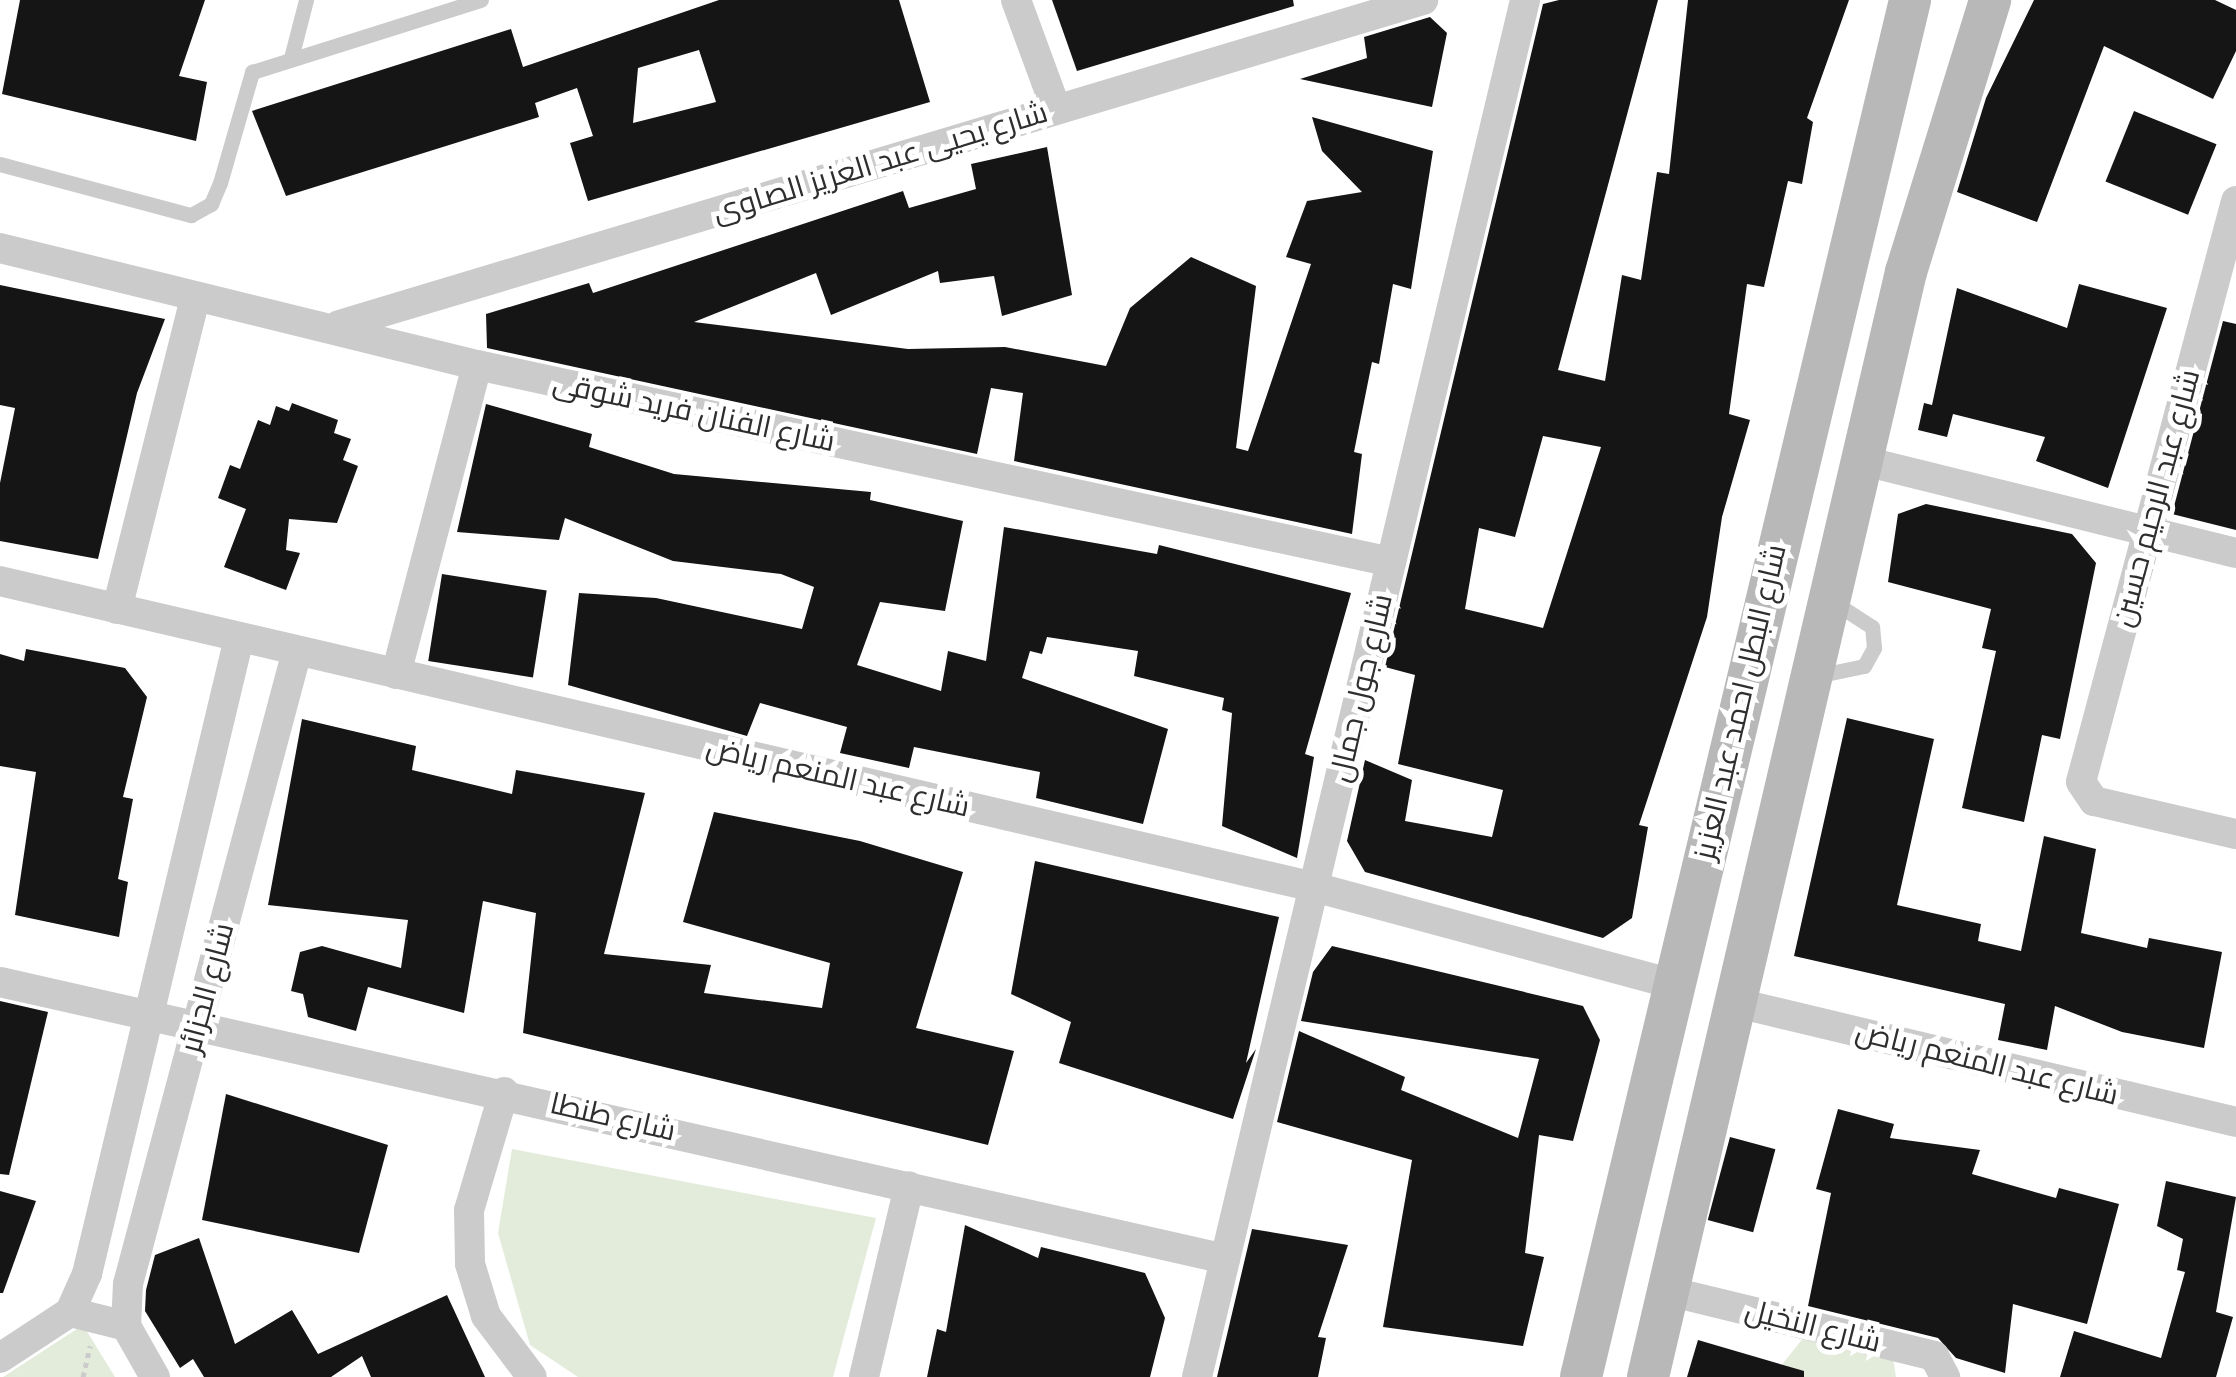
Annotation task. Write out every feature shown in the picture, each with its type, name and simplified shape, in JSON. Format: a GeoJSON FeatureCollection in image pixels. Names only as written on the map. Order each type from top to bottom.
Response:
{"type":"FeatureCollection","features":[{"type":"Feature","properties":{"kind":"main road"},"geometry":{"type":"LineString","coordinates":[[1648,1377],[1816,676],[1860,460],[1970,52],[1990,0]]}},
{"type":"Feature","properties":{"kind":"main road","name":"شارع البطل احمد عبد العزيز"},"geometry":{"type":"LineString","coordinates":[[1581,1377],[1905,13]]}},
{"type":"Feature","properties":{"kind":"main road"},"geometry":{"type":"LineString","coordinates":[[1673,984],[1738,1003]]}},
{"type":"Feature","properties":{"kind":"street"},"geometry":{"type":"LineString","coordinates":[[1016,0],[1056,109]]}},
{"type":"Feature","properties":{"kind":"street","name":"شارع يحيى عبد العزيز الصاوى"},"geometry":{"type":"LineString","coordinates":[[337,326],[1423,0]]}},
{"type":"Feature","properties":{"kind":"street","name":"شارع جول جمال"},"geometry":{"type":"LineString","coordinates":[[1197,1377],[1525,0]]}},
{"type":"Feature","properties":{"kind":"street","name":"شارع عبد الرحيم حسين"},"geometry":{"type":"LineString","coordinates":[[2236,202],[2227,261],[2081,782],[2086,795],[2236,834]]}},
{"type":"Feature","properties":{"kind":"street","name":"شارع الفنان فريد شوقى"},"geometry":{"type":"LineString","coordinates":[[0,248],[195,298],[337,326],[477,365],[1391,562]]}},
{"type":"Feature","properties":{"kind":"street"},"geometry":{"type":"LineString","coordinates":[[117,610],[195,298]]}},
{"type":"Feature","properties":{"kind":"street"},"geometry":{"type":"LineString","coordinates":[[396,674],[477,365]]}},
{"type":"Feature","properties":{"kind":"street"},"geometry":{"type":"LineString","coordinates":[[1860,460],[2236,553]]}},
{"type":"Feature","properties":{"kind":"street","name":"شارع عبد المنعم رياض"},"geometry":{"type":"LineString","coordinates":[[0,581],[1314,888],[1673,984]]}},
{"type":"Feature","properties":{"kind":"street","name":"شارع الجزائر"},"geometry":{"type":"LineString","coordinates":[[70,1312],[148,1020],[239,638]]}},
{"type":"Feature","properties":{"kind":"street","name":"شارع الجزائر"},"geometry":{"type":"LineString","coordinates":[[126,1326],[128,1284],[296,651]]}},
{"type":"Feature","properties":{"kind":"street","name":"شارع طنطا"},"geometry":{"type":"LineString","coordinates":[[0,982],[196,1031],[258,1035],[1225,1259]]}},
{"type":"Feature","properties":{"kind":"street","name":"شارع عبد المنعم رياض"},"geometry":{"type":"LineString","coordinates":[[1738,1003],[2236,1122]]}},
{"type":"Feature","properties":{"kind":"street"},"geometry":{"type":"LineString","coordinates":[[504,1092],[469,1210],[470,1264],[486,1316],[532,1377]]}},
{"type":"Feature","properties":{"kind":"street"},"geometry":{"type":"LineString","coordinates":[[864,1377],[909,1186]]}},
{"type":"Feature","properties":{"kind":"street","name":"شارع النخيل"},"geometry":{"type":"LineString","coordinates":[[1668,1290],[1934,1356],[1945,1377]]}},
{"type":"Feature","properties":{"kind":"street"},"geometry":{"type":"LineString","coordinates":[[0,1358],[70,1312],[126,1326],[155,1377]]}},
{"type":"Feature","properties":{"kind":"lane"},"geometry":{"type":"LineString","coordinates":[[290,58],[306,0]]}},
{"type":"Feature","properties":{"kind":"lane"},"geometry":{"type":"LineString","coordinates":[[0,164],[191,215],[211,204],[220,184],[246,80],[290,58],[480,0]]}},
{"type":"Feature","properties":{"kind":"green space"},"geometry":{"type":"Polygon","coordinates":[[[512,1149],[876,1218],[833,1377],[578,1377],[530,1345],[498,1233],[512,1149]]]}},
{"type":"Feature","properties":{"kind":"green space"},"geometry":{"type":"Polygon","coordinates":[[[83,1325],[115,1377],[3,1377],[83,1325]]]}},
{"type":"Feature","properties":{"kind":"green space"},"geometry":{"type":"Polygon","coordinates":[[[1808,1332],[1893,1358],[1896,1377],[1772,1377],[1808,1332]]]}},
{"type":"Feature","properties":{"kind":"building"},"geometry":{"type":"Polygon","coordinates":[[[20,0],[205,0],[179,76],[207,82],[196,141],[2,94],[20,0]]]}},
{"type":"Feature","properties":{"kind":"building"},"geometry":{"type":"Polygon","coordinates":[[[719,0],[899,0],[930,102],[588,201],[570,143],[593,136],[577,88],[535,103],[539,117],[286,196],[252,111],[511,29],[523,67],[719,0]],[[699,50],[638,68],[633,123],[716,102],[699,50]]]}},
{"type":"Feature","properties":{"kind":"building"},"geometry":{"type":"Polygon","coordinates":[[[1052,0],[1293,0],[1294,6],[1077,71],[1052,0]]]}},
{"type":"Feature","properties":{"kind":"building"},"geometry":{"type":"Polygon","coordinates":[[[1559,0],[1658,0],[1558,370],[1605,381],[1622,275],[1641,280],[1657,172],[1669,174],[1688,0],[1849,0],[1807,118],[1813,122],[1802,184],[1788,181],[1764,287],[1747,284],[1729,414],[1750,420],[1722,517],[1707,617],[1639,825],[1648,827],[1632,918],[1603,938],[1365,872],[1347,841],[1365,760],[1412,780],[1405,821],[1492,837],[1503,790],[1398,764],[1415,675],[1385,667],[1543,4],[1559,0]],[[1543,436],[1515,537],[1479,528],[1465,609],[1543,628],[1601,447],[1543,436]]]}},
{"type":"Feature","properties":{"kind":"building"},"geometry":{"type":"Polygon","coordinates":[[[2034,0],[2215,0],[2236,10],[2236,51],[2213,99],[2104,46],[2037,222],[1957,192],[1986,98],[2034,0]]]}},
{"type":"Feature","properties":{"kind":"building"},"geometry":{"type":"Polygon","coordinates":[[[1430,17],[1447,33],[1432,107],[1300,79],[1367,58],[1364,37],[1430,17]]]}},
{"type":"Feature","properties":{"kind":"building"},"geometry":{"type":"Polygon","coordinates":[[[2134,111],[2217,144],[2188,215],[2106,181],[2134,111]]]}},
{"type":"Feature","properties":{"kind":"building"},"geometry":{"type":"Polygon","coordinates":[[[1312,117],[1433,151],[1411,289],[1393,284],[1379,364],[1372,362],[1354,452],[1362,454],[1352,534],[1014,461],[1023,393],[991,388],[977,454],[487,348],[486,314],[589,283],[593,293],[903,191],[909,208],[976,189],[971,164],[1047,147],[1072,295],[1002,316],[994,276],[940,283],[938,271],[831,315],[816,273],[694,322],[908,349],[1005,347],[1106,366],[1130,308],[1191,257],[1256,286],[1236,448],[1248,451],[1311,264],[1286,257],[1307,201],[1362,192],[1322,151],[1312,117]]]}},
{"type":"Feature","properties":{"kind":"building"},"geometry":{"type":"Polygon","coordinates":[[[2079,284],[2167,308],[2108,488],[2036,461],[2045,437],[1953,414],[1947,437],[1918,430],[1924,403],[1932,405],[1957,288],[2067,328],[2079,284]]]}},
{"type":"Feature","properties":{"kind":"building"},"geometry":{"type":"Polygon","coordinates":[[[0,285],[165,319],[137,393],[98,559],[0,541],[0,483],[15,408],[0,405],[0,285]]]}},
{"type":"Feature","properties":{"kind":"building"},"geometry":{"type":"Polygon","coordinates":[[[2223,321],[2236,324],[2236,530],[2172,514],[2223,321]]]}},
{"type":"Feature","properties":{"kind":"building"},"geometry":{"type":"Polygon","coordinates":[[[292,403],[338,420],[334,433],[351,439],[343,460],[358,466],[337,523],[289,519],[286,550],[300,553],[286,590],[224,567],[246,509],[218,498],[230,465],[240,469],[258,420],[270,425],[276,406],[289,411],[292,403]]]}},
{"type":"Feature","properties":{"kind":"building"},"geometry":{"type":"Polygon","coordinates":[[[486,404],[592,434],[589,447],[674,474],[871,492],[870,500],[963,521],[945,611],[880,602],[857,665],[941,691],[948,651],[986,661],[1004,527],[1157,554],[1159,545],[1351,593],[1305,754],[1314,757],[1297,858],[1222,826],[1232,713],[1222,710],[1224,698],[1134,676],[1138,651],[1047,637],[1042,654],[1030,651],[1022,678],[1168,729],[1143,824],[1036,798],[1040,772],[914,747],[909,768],[840,753],[847,727],[760,703],[747,736],[568,685],[579,593],[656,598],[802,629],[814,587],[781,574],[673,561],[565,518],[559,540],[457,532],[486,404]]]}},
{"type":"Feature","properties":{"kind":"building"},"geometry":{"type":"Polygon","coordinates":[[[1926,504],[2072,534],[2096,563],[2060,739],[2042,735],[2024,822],[1962,808],[1996,651],[1982,648],[1991,609],[1888,582],[1898,514],[1926,504]]]}},
{"type":"Feature","properties":{"kind":"building"},"geometry":{"type":"Polygon","coordinates":[[[442,574],[547,591],[533,677],[428,661],[442,574]]]}},
{"type":"Feature","properties":{"kind":"building"},"geometry":{"type":"Polygon","coordinates":[[[26,649],[125,668],[147,697],[123,797],[133,799],[118,879],[128,882],[119,937],[15,915],[36,772],[0,766],[0,654],[24,661],[26,649]]]}},
{"type":"Feature","properties":{"kind":"building"},"geometry":{"type":"Polygon","coordinates":[[[1847,718],[1934,739],[1897,905],[1981,924],[1978,941],[2021,951],[2044,836],[2096,849],[2081,933],[2147,948],[2149,938],[2222,952],[2204,1048],[2122,1032],[2055,1006],[2047,1050],[1998,1040],[2005,1004],[1794,956],[1847,718]]]}},
{"type":"Feature","properties":{"kind":"building"},"geometry":{"type":"Polygon","coordinates":[[[302,719],[416,746],[412,770],[512,794],[516,770],[645,793],[604,954],[711,965],[704,993],[822,1008],[830,963],[683,922],[714,812],[860,841],[963,872],[916,1028],[1014,1051],[988,1145],[523,1033],[536,913],[483,901],[464,1013],[368,987],[356,1031],[308,1017],[303,994],[291,991],[300,952],[322,946],[401,968],[408,920],[268,905],[302,719]]]}},
{"type":"Feature","properties":{"kind":"building"},"geometry":{"type":"Polygon","coordinates":[[[1035,861],[1279,917],[1246,1063],[1256,1049],[1233,1119],[1059,1063],[1071,1022],[1011,994],[1035,861]]]}},
{"type":"Feature","properties":{"kind":"building"},"geometry":{"type":"Polygon","coordinates":[[[1332,946],[1583,1006],[1600,1040],[1573,1141],[1539,1135],[1525,1253],[1544,1257],[1523,1346],[1383,1327],[1412,1160],[1277,1122],[1299,1031],[1405,1077],[1401,1090],[1518,1138],[1539,1059],[1301,1021],[1313,972],[1332,946]]]}},
{"type":"Feature","properties":{"kind":"building"},"geometry":{"type":"Polygon","coordinates":[[[0,1001],[48,1012],[9,1175],[0,1174],[0,1001]]]}},
{"type":"Feature","properties":{"kind":"building"},"geometry":{"type":"Polygon","coordinates":[[[226,1094],[388,1145],[359,1253],[202,1220],[226,1094]]]}},
{"type":"Feature","properties":{"kind":"building"},"geometry":{"type":"Polygon","coordinates":[[[1838,1109],[1894,1124],[1890,1138],[1980,1150],[1972,1174],[2056,1198],[2059,1188],[2119,1204],[2087,1324],[2013,1304],[2005,1373],[1956,1358],[1938,1338],[1808,1306],[1831,1193],[1816,1189],[1838,1109]]]}},
{"type":"Feature","properties":{"kind":"building"},"geometry":{"type":"Polygon","coordinates":[[[1730,1137],[1775,1149],[1753,1232],[1708,1220],[1730,1137]]]}},
{"type":"Feature","properties":{"kind":"building"},"geometry":{"type":"Polygon","coordinates":[[[2166,1181],[2236,1197],[2216,1312],[2233,1317],[2216,1377],[2060,1377],[2074,1331],[2161,1358],[2185,1272],[2177,1270],[2183,1239],[2157,1226],[2166,1181]]]}},
{"type":"Feature","properties":{"kind":"building"},"geometry":{"type":"Polygon","coordinates":[[[0,1191],[36,1201],[3,1293],[0,1293],[0,1191]]]}},
{"type":"Feature","properties":{"kind":"building"},"geometry":{"type":"Polygon","coordinates":[[[965,1225],[1038,1258],[1041,1247],[1145,1273],[1165,1318],[1150,1377],[927,1377],[937,1329],[946,1332],[965,1225]]]}},
{"type":"Feature","properties":{"kind":"building"},"geometry":{"type":"Polygon","coordinates":[[[1252,1229],[1348,1245],[1318,1337],[1326,1338],[1318,1377],[1217,1377],[1252,1229]]]}},
{"type":"Feature","properties":{"kind":"building"},"geometry":{"type":"Polygon","coordinates":[[[199,1238],[235,1344],[292,1310],[318,1354],[447,1295],[485,1377],[371,1377],[362,1356],[331,1377],[204,1377],[193,1359],[180,1368],[145,1311],[146,1290],[155,1255],[199,1238]]]}},
{"type":"Feature","properties":{"kind":"building"},"geometry":{"type":"Polygon","coordinates":[[[1698,1340],[1804,1371],[1804,1377],[1687,1377],[1698,1340]]]}}]}
